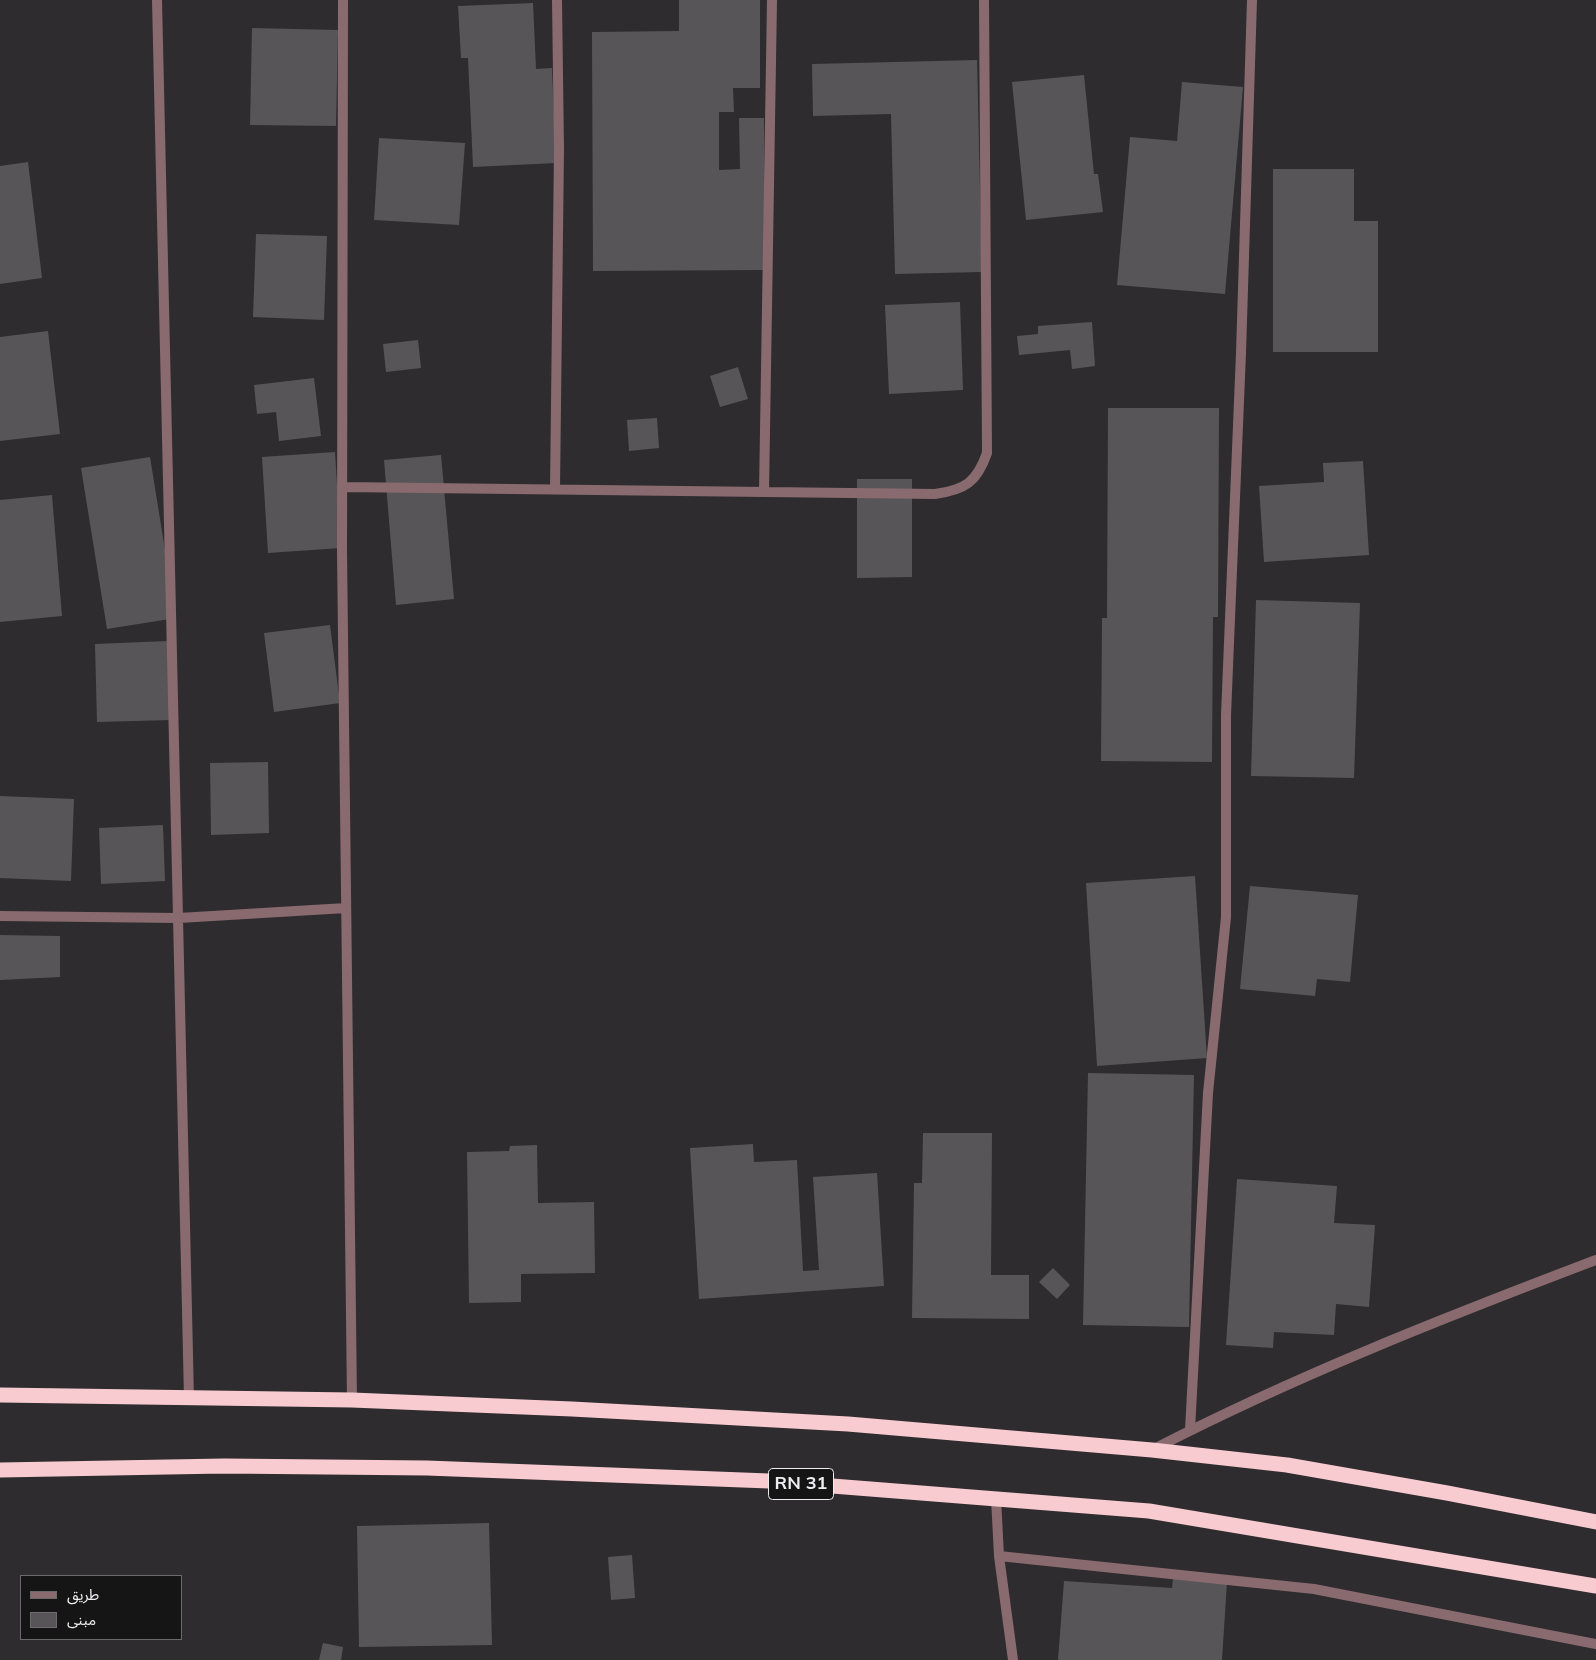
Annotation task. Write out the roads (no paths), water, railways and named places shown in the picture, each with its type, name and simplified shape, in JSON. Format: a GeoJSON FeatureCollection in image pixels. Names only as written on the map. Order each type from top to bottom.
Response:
{"type":"FeatureCollection","features":[{"type":"Feature","properties":{"kind":"highway"},"geometry":{"type":"LineString","coordinates":[[0,1395],[352,1400],[572,1409],[838,1424],[1152,1450],[1287,1465],[1596,1522]]}},
{"type":"Feature","properties":{"kind":"highway","name":"RN 31"},"geometry":{"type":"LineString","coordinates":[[0,1470],[224,1466],[427,1468],[740,1480],[996,1498],[1149,1511],[1596,1586]]}},
{"type":"Feature","properties":{"kind":"street"},"geometry":{"type":"LineString","coordinates":[[157,0],[189,1398]]}},
{"type":"Feature","properties":{"kind":"street"},"geometry":{"type":"LineString","coordinates":[[343,0],[342,487],[352,1400]]}},
{"type":"Feature","properties":{"kind":"street"},"geometry":{"type":"LineString","coordinates":[[555,489],[559,159],[557,0]]}},
{"type":"Feature","properties":{"kind":"street"},"geometry":{"type":"LineString","coordinates":[[764,492],[772,0]]}},
{"type":"Feature","properties":{"kind":"street"},"geometry":{"type":"LineString","coordinates":[[342,487],[935,494],[952,492],[970,484],[981,470],[987,453],[984,0]]}},
{"type":"Feature","properties":{"kind":"street"},"geometry":{"type":"LineString","coordinates":[[1190,1430],[1208,1093],[1226,917],[1226,715],[1242,353],[1252,0]]}},
{"type":"Feature","properties":{"kind":"street"},"geometry":{"type":"LineString","coordinates":[[0,916],[179,918],[346,908]]}},
{"type":"Feature","properties":{"kind":"street"},"geometry":{"type":"LineString","coordinates":[[1152,1450],[1190,1430],[1362,1353],[1596,1260]]}},
{"type":"Feature","properties":{"kind":"street"},"geometry":{"type":"LineString","coordinates":[[996,1498],[999,1556],[1013,1660]]}},
{"type":"Feature","properties":{"kind":"street"},"geometry":{"type":"LineString","coordinates":[[999,1556],[1314,1589],[1596,1644]]}}]}
